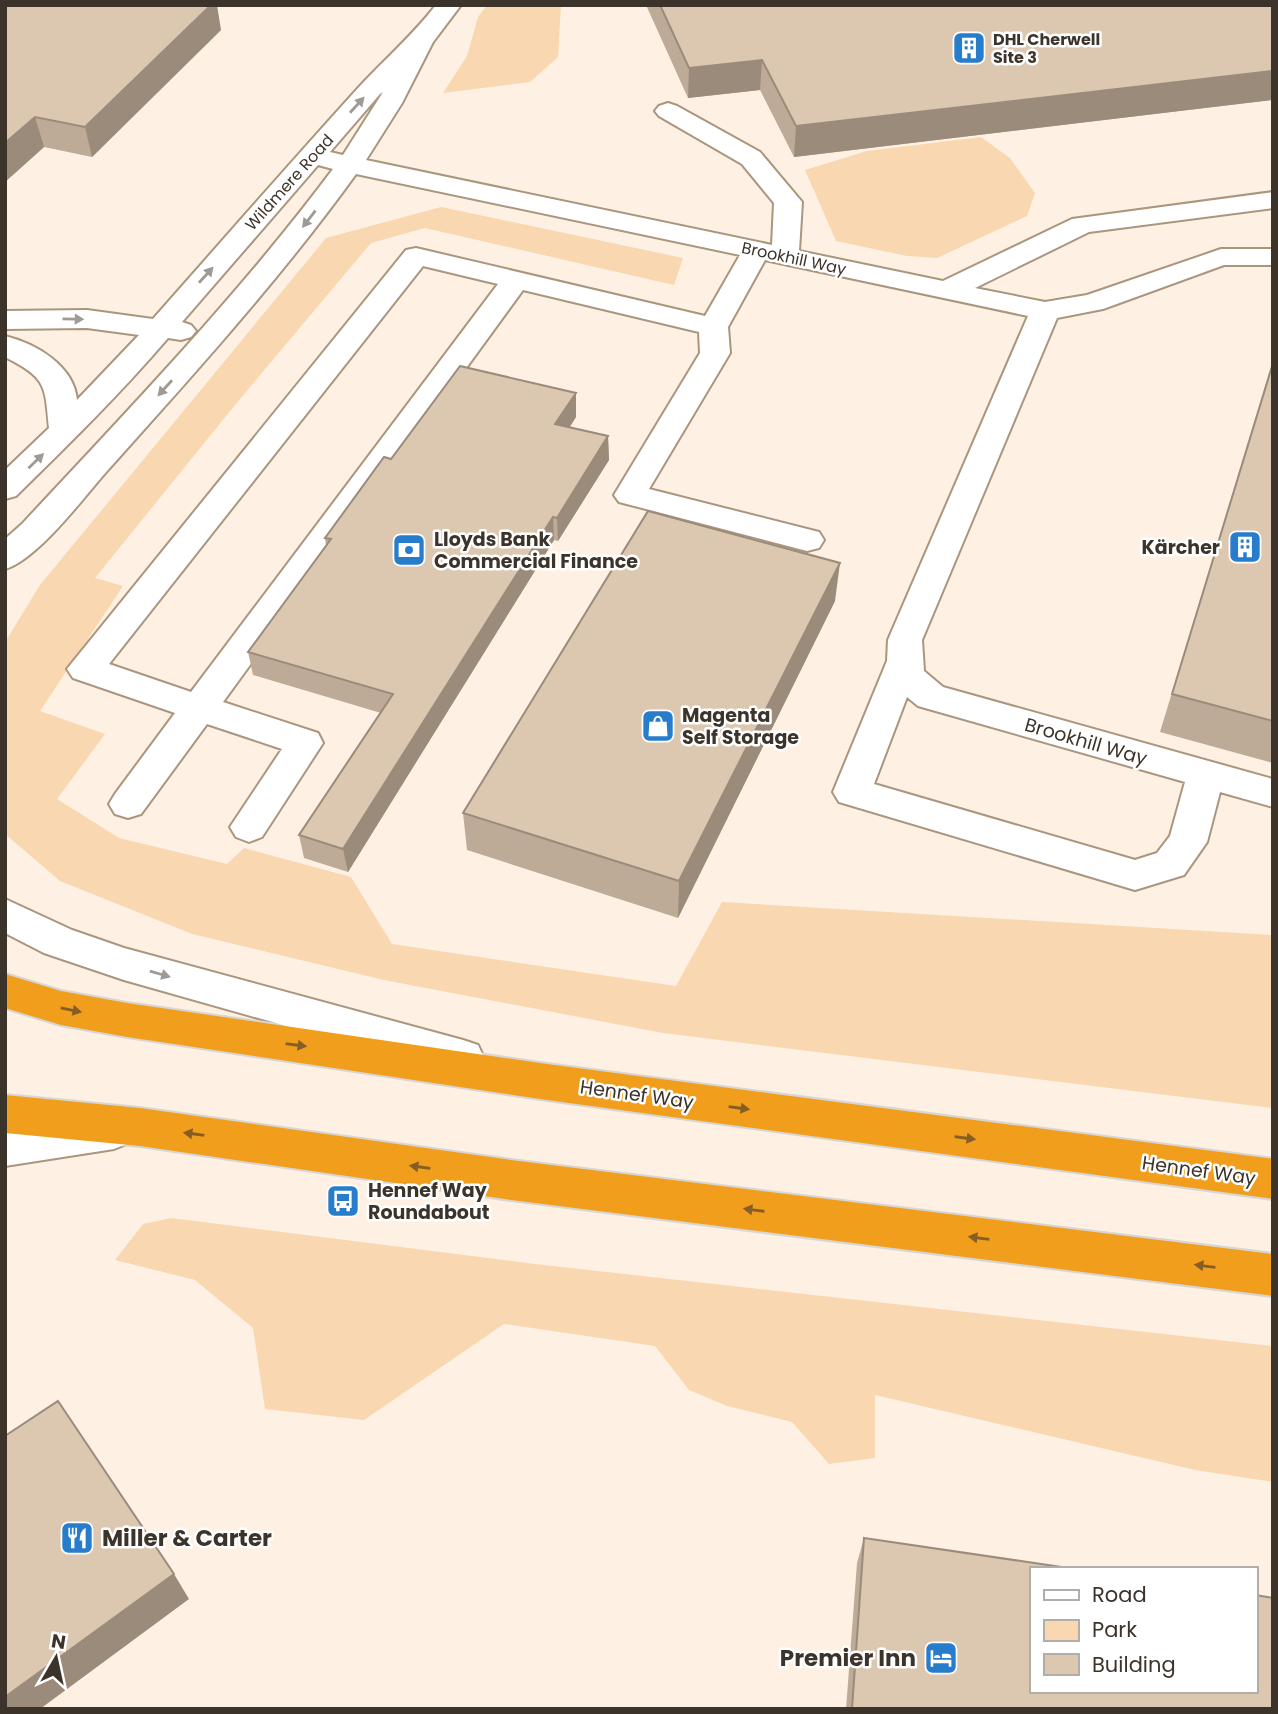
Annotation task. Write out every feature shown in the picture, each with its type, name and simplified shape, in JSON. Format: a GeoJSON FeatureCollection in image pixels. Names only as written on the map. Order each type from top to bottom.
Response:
{"type":"FeatureCollection","features":[{"type":"Feature","properties":{"kind":"highway","name":"Hennef Way"},"geometry":{"type":"LineString","coordinates":[[5,991],[61,1008],[127,1020],[547,1082],[1273,1179]]}},
{"type":"Feature","properties":{"kind":"highway"},"geometry":{"type":"LineString","coordinates":[[5,1114],[140,1126],[511,1180],[1273,1275]]}},
{"type":"Feature","properties":{"kind":"street","name":"Wildmere Road"},"geometry":{"type":"LineString","coordinates":[[5,489],[112,384],[160,326],[371,89],[422,41],[449,5]]}},
{"type":"Feature","properties":{"kind":"street","name":"Wildmere Road"},"geometry":{"type":"LineString","coordinates":[[5,558],[43,522],[210,337],[309,219],[350,164],[401,84],[422,41]]}},
{"type":"Feature","properties":{"kind":"street"},"geometry":{"type":"LineString","coordinates":[[668,111],[751,158],[788,202],[771,253],[713,327],[715,353],[630,495],[807,540]]}},
{"type":"Feature","properties":{"kind":"street","name":"Brookhill Way"},"geometry":{"type":"LineString","coordinates":[[311,156],[1045,311],[1093,303],[1221,257],[1273,257]]}},
{"type":"Feature","properties":{"kind":"street"},"geometry":{"type":"LineString","coordinates":[[947,290],[1082,225],[1273,200]]}},
{"type":"Feature","properties":{"kind":"street"},"geometry":{"type":"LineString","coordinates":[[249,827],[305,743],[85,669],[416,256],[713,327]]}},
{"type":"Feature","properties":{"kind":"street"},"geometry":{"type":"LineString","coordinates":[[128,804],[516,280]]}},
{"type":"Feature","properties":{"kind":"street"},"geometry":{"type":"LineString","coordinates":[[1045,311],[905,639],[902,666],[852,792],[1135,875],[1170,864],[1188,842],[1206,774]]}},
{"type":"Feature","properties":{"kind":"street"},"geometry":{"type":"LineString","coordinates":[[5,320],[87,319],[160,326],[210,337]]}},
{"type":"Feature","properties":{"kind":"street"},"geometry":{"type":"LineString","coordinates":[[5,345],[43,364],[61,389],[65,431]]}},
{"type":"Feature","properties":{"kind":"street","name":"Brookhill Way"},"geometry":{"type":"LineString","coordinates":[[902,666],[911,683],[931,697],[1273,793]]}},
{"type":"Feature","properties":{"kind":"street"},"geometry":{"type":"LineString","coordinates":[[5,915],[58,942],[124,964],[547,1082]]}},
{"type":"Feature","properties":{"kind":"street"},"geometry":{"type":"LineString","coordinates":[[5,1147],[140,1126]]}},
{"type":"Feature","properties":{"kind":"green space"},"geometry":{"type":"Polygon","coordinates":[[[487,5],[561,5],[558,57],[530,82],[443,93],[467,56],[478,17],[487,5]]]}},
{"type":"Feature","properties":{"kind":"green space"},"geometry":{"type":"Polygon","coordinates":[[[981,137],[1010,158],[1035,193],[1027,216],[937,258],[907,256],[836,241],[805,170],[867,151],[981,137]]]}},
{"type":"Feature","properties":{"kind":"green space"},"geometry":{"type":"Polygon","coordinates":[[[441,207],[683,258],[674,285],[425,228],[371,243],[95,578],[123,586],[40,711],[105,734],[57,799],[119,838],[227,864],[244,848],[351,877],[392,944],[676,986],[722,902],[1273,935],[1273,1108],[663,1033],[384,980],[192,934],[60,881],[5,834],[5,642],[40,585],[326,238],[441,207]]]}},
{"type":"Feature","properties":{"kind":"green space"},"geometry":{"type":"Polygon","coordinates":[[[171,1218],[535,1264],[1273,1346],[1273,1482],[1195,1470],[875,1395],[875,1458],[829,1464],[792,1422],[727,1406],[689,1390],[655,1346],[504,1324],[364,1420],[265,1409],[253,1328],[195,1280],[115,1260],[143,1224],[171,1218]]]}},
{"type":"Feature","properties":{"kind":"building"},"geometry":{"type":"Polygon","coordinates":[[[5,5],[211,5],[85,127],[35,117],[5,143],[5,5]]]}},
{"type":"Feature","properties":{"kind":"building","name":"DHL Cherwell Site 3"},"geometry":{"type":"Polygon","coordinates":[[[660,5],[1273,5],[1273,71],[796,126],[762,60],[689,68],[660,5]]]}},
{"type":"Feature","properties":{"kind":"building","name":"Kärcher"},"geometry":{"type":"Polygon","coordinates":[[[1273,363],[1273,721],[1172,694],[1273,363]]]}},
{"type":"Feature","properties":{"kind":"building","name":"Lloyds Bank Commercial Finance"},"geometry":{"type":"Polygon","coordinates":[[[460,366],[576,393],[555,424],[608,436],[557,518],[553,517],[343,849],[299,835],[393,694],[248,652],[331,539],[325,538],[384,457],[391,459],[460,366]]]}},
{"type":"Feature","properties":{"kind":"building","name":"Magenta Self Storage"},"geometry":{"type":"Polygon","coordinates":[[[648,511],[840,563],[679,881],[463,813],[648,511]]]}},
{"type":"Feature","properties":{"kind":"building","name":"Miller & Carter"},"geometry":{"type":"Polygon","coordinates":[[[58,1401],[174,1574],[5,1697],[5,1436],[58,1401]]]}},
{"type":"Feature","properties":{"kind":"building","name":"Premier Inn"},"geometry":{"type":"Polygon","coordinates":[[[864,1538],[1061,1567],[1030,1567],[1030,1693],[1257,1693],[1257,1595],[1273,1598],[1273,1709],[852,1709],[864,1538]]]}},
{"type":"Feature","properties":{"kind":"place","name":"DHL Cherwell Site 3"},"geometry":{"type":"Point","coordinates":[969,48]}},
{"type":"Feature","properties":{"kind":"place","name":"Kärcher"},"geometry":{"type":"Point","coordinates":[1245,547]}},
{"type":"Feature","properties":{"kind":"place","name":"Lloyds Bank Commercial Finance"},"geometry":{"type":"Point","coordinates":[409,550]}},
{"type":"Feature","properties":{"kind":"place","name":"Magenta Self Storage"},"geometry":{"type":"Point","coordinates":[658,726]}},
{"type":"Feature","properties":{"kind":"place","name":"Hennef Way Roundabout"},"geometry":{"type":"Point","coordinates":[343,1201]}},
{"type":"Feature","properties":{"kind":"place","name":"Miller & Carter"},"geometry":{"type":"Point","coordinates":[77,1538]}},
{"type":"Feature","properties":{"kind":"place","name":"Premier Inn"},"geometry":{"type":"Point","coordinates":[941,1658]}}]}
